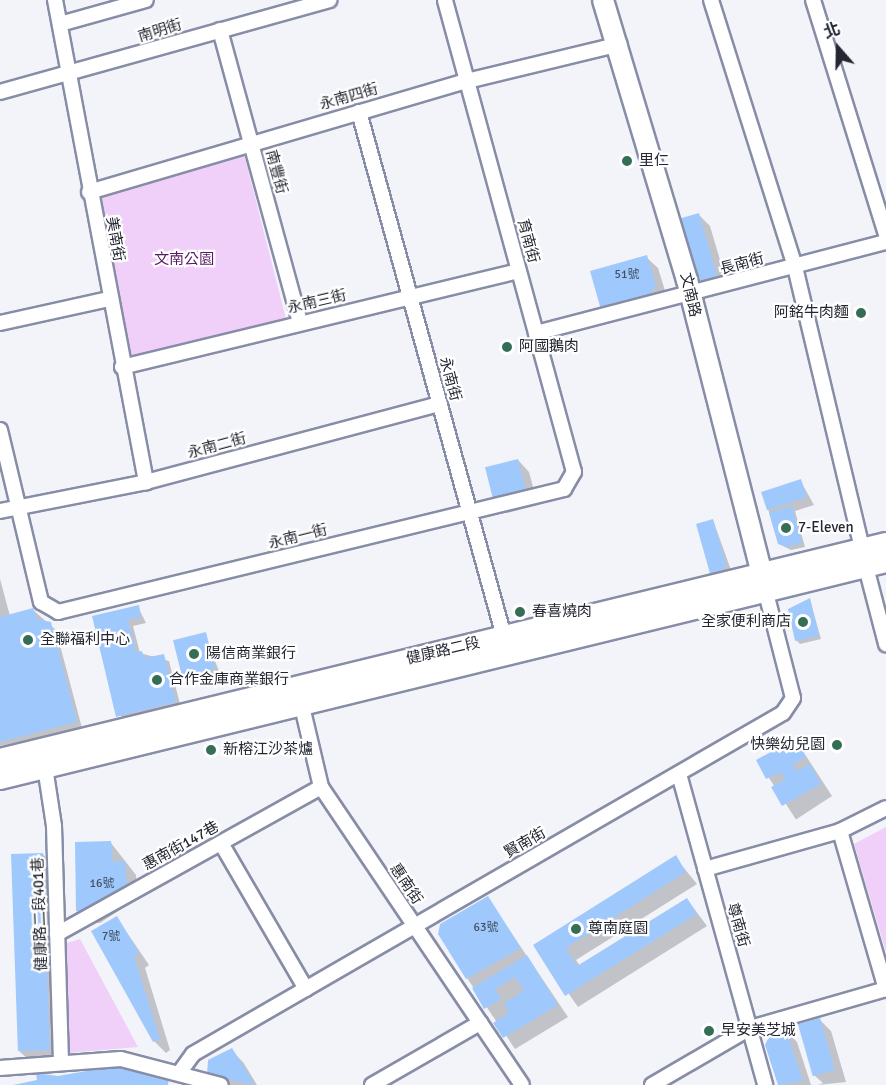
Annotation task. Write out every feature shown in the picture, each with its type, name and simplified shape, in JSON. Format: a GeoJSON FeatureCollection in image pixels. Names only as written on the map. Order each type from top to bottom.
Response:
{"type":"FeatureCollection","features":[{"type":"Feature","properties":{"kind":"street","name":"美南街"},"geometry":{"type":"LineString","coordinates":[[55,0],[109,299],[146,482]]}},
{"type":"Feature","properties":{"kind":"street"},"geometry":{"type":"LineString","coordinates":[[60,24],[146,0]]}},
{"type":"Feature","properties":{"kind":"street","name":"南明街"},"geometry":{"type":"LineString","coordinates":[[0,92],[68,76],[329,0]]}},
{"type":"Feature","properties":{"kind":"street","name":"育南街"},"geometry":{"type":"LineString","coordinates":[[445,0],[574,472],[564,489]]}},
{"type":"Feature","properties":{"kind":"street","name":"文南路"},"geometry":{"type":"LineString","coordinates":[[603,0],[620,44],[690,296],[764,584]]}},
{"type":"Feature","properties":{"kind":"street"},"geometry":{"type":"LineString","coordinates":[[711,0],[795,267],[886,644]]}},
{"type":"Feature","properties":{"kind":"street"},"geometry":{"type":"LineString","coordinates":[[813,0],[886,234]]}},
{"type":"Feature","properties":{"kind":"street","name":"南豐街"},"geometry":{"type":"LineString","coordinates":[[220,30],[300,322]]}},
{"type":"Feature","properties":{"kind":"street","name":"永南四街"},"geometry":{"type":"LineString","coordinates":[[89,192],[359,111],[467,81],[620,44]]}},
{"type":"Feature","properties":{"kind":"street","name":"永南街"},"geometry":{"type":"LineString","coordinates":[[359,111],[507,645]]}},
{"type":"Feature","properties":{"kind":"street","name":"長南街"},"geometry":{"type":"LineString","coordinates":[[536,333],[690,296],[886,242]]}},
{"type":"Feature","properties":{"kind":"street","name":"永南三街"},"geometry":{"type":"LineString","coordinates":[[122,367],[300,322],[519,271]]}},
{"type":"Feature","properties":{"kind":"street"},"geometry":{"type":"LineString","coordinates":[[0,323],[109,299]]}},
{"type":"Feature","properties":{"kind":"street","name":"永南二街"},"geometry":{"type":"LineString","coordinates":[[0,511],[146,482],[440,404]]}},
{"type":"Feature","properties":{"kind":"street"},"geometry":{"type":"LineString","coordinates":[[0,430],[19,507]]}},
{"type":"Feature","properties":{"kind":"street","name":"永南一街"},"geometry":{"type":"LineString","coordinates":[[19,507],[41,602],[58,612],[564,489]]}},
{"type":"Feature","properties":{"kind":"street","name":"健康路二段"},"geometry":{"type":"LineString","coordinates":[[0,759],[299,695],[764,584],[864,558],[886,543]]}},
{"type":"Feature","properties":{"kind":"street","name":"健康路二段"},"geometry":{"type":"LineString","coordinates":[[864,558],[886,562]]}},
{"type":"Feature","properties":{"kind":"street","name":"賢南街"},"geometry":{"type":"LineString","coordinates":[[180,1072],[193,1054],[783,713],[793,698],[764,584]]}},
{"type":"Feature","properties":{"kind":"street","name":"健康路二段"},"geometry":{"type":"LineString","coordinates":[[0,779],[299,695]]}},
{"type":"Feature","properties":{"kind":"street","name":"惠南街"},"geometry":{"type":"LineString","coordinates":[[299,695],[321,787],[522,1085]]}},
{"type":"Feature","properties":{"kind":"street","name":"健康路二段401巷"},"geometry":{"type":"LineString","coordinates":[[45,767],[54,826],[61,1061]]}},
{"type":"Feature","properties":{"kind":"street","name":"尊南街"},"geometry":{"type":"LineString","coordinates":[[679,774],[765,1085]]}},
{"type":"Feature","properties":{"kind":"street","name":"惠南街147巷"},"geometry":{"type":"LineString","coordinates":[[57,934],[321,787]]}},
{"type":"Feature","properties":{"kind":"street"},"geometry":{"type":"LineString","coordinates":[[705,869],[840,831],[886,808]]}},
{"type":"Feature","properties":{"kind":"street"},"geometry":{"type":"LineString","coordinates":[[652,1085],[750,1028],[886,989],[840,831]]}},
{"type":"Feature","properties":{"kind":"street"},"geometry":{"type":"LineString","coordinates":[[221,843],[306,989]]}},
{"type":"Feature","properties":{"kind":"street"},"geometry":{"type":"LineString","coordinates":[[372,1085],[480,1023]]}},
{"type":"Feature","properties":{"kind":"street"},"geometry":{"type":"LineString","coordinates":[[0,1068],[61,1061],[121,1059],[180,1072],[221,1085]]}},
{"type":"Feature","properties":{"kind":"street"},"geometry":{"type":"LineString","coordinates":[[180,1072],[192,1085]]}},
{"type":"Feature","properties":{"kind":"green space","name":"文南公園"},"geometry":{"type":"Polygon","coordinates":[[[244,154],[287,323],[116,362],[90,200],[244,154]]]}},
{"type":"Feature","properties":{"kind":"green space"},"geometry":{"type":"Polygon","coordinates":[[[886,827],[886,952],[854,844],[886,827]]]}},
{"type":"Feature","properties":{"kind":"green space"},"geometry":{"type":"Polygon","coordinates":[[[80,939],[138,1047],[68,1053],[64,944],[80,939]]]}},
{"type":"Feature","properties":{"kind":"building"},"geometry":{"type":"Polygon","coordinates":[[[699,213],[717,276],[701,280],[694,275],[678,219],[699,213]]]}},
{"type":"Feature","properties":{"kind":"building"},"geometry":{"type":"Polygon","coordinates":[[[647,255],[656,285],[649,296],[601,310],[590,271],[647,255]]]}},
{"type":"Feature","properties":{"kind":"building"},"geometry":{"type":"Polygon","coordinates":[[[518,459],[527,494],[494,502],[485,467],[518,459]]]}},
{"type":"Feature","properties":{"kind":"building"},"geometry":{"type":"Polygon","coordinates":[[[801,479],[807,497],[767,510],[761,492],[801,479]]]}},
{"type":"Feature","properties":{"kind":"building","name":"7-Eleven"},"geometry":{"type":"Polygon","coordinates":[[[792,506],[802,543],[787,547],[778,544],[769,513],[792,506]]]}},
{"type":"Feature","properties":{"kind":"building"},"geometry":{"type":"Polygon","coordinates":[[[713,519],[726,564],[719,576],[711,577],[696,524],[713,519]]]}},
{"type":"Feature","properties":{"kind":"building","name":"全家便利商店"},"geometry":{"type":"Polygon","coordinates":[[[810,598],[819,636],[795,641],[788,609],[810,598]]]}},
{"type":"Feature","properties":{"kind":"building"},"geometry":{"type":"Polygon","coordinates":[[[139,605],[141,617],[128,620],[136,652],[142,651],[144,658],[164,654],[176,702],[116,717],[92,616],[139,605]]]}},
{"type":"Feature","properties":{"kind":"building"},"geometry":{"type":"Polygon","coordinates":[[[33,608],[37,619],[51,622],[77,722],[0,742],[0,617],[33,608]]]}},
{"type":"Feature","properties":{"kind":"building","name":"陽信商業銀行"},"geometry":{"type":"Polygon","coordinates":[[[206,632],[215,669],[182,677],[173,640],[206,632]]]}},
{"type":"Feature","properties":{"kind":"building"},"geometry":{"type":"Polygon","coordinates":[[[796,738],[806,757],[793,764],[796,771],[810,764],[821,784],[782,806],[771,787],[785,780],[781,772],[766,779],[756,760],[796,738]]]}},
{"type":"Feature","properties":{"kind":"building"},"geometry":{"type":"Polygon","coordinates":[[[111,841],[113,862],[125,861],[127,886],[88,912],[76,911],[75,842],[111,841]]]}},
{"type":"Feature","properties":{"kind":"building"},"geometry":{"type":"Polygon","coordinates":[[[43,853],[50,1050],[18,1051],[11,854],[43,853]]]}},
{"type":"Feature","properties":{"kind":"building","name":"尊南庭園"},"geometry":{"type":"Polygon","coordinates":[[[676,855],[686,872],[566,948],[577,966],[687,898],[697,914],[565,996],[533,945],[676,855]]]}},
{"type":"Feature","properties":{"kind":"building"},"geometry":{"type":"Polygon","coordinates":[[[488,896],[521,948],[466,979],[438,934],[440,924],[488,896]]]}},
{"type":"Feature","properties":{"kind":"building"},"geometry":{"type":"Polygon","coordinates":[[[117,916],[139,953],[134,956],[160,1039],[153,1042],[91,931],[117,916]]]}},
{"type":"Feature","properties":{"kind":"building"},"geometry":{"type":"Polygon","coordinates":[[[527,955],[558,1005],[503,1038],[493,1023],[509,1013],[504,1003],[524,991],[515,977],[495,989],[501,999],[484,1009],[472,988],[527,955]]]}},
{"type":"Feature","properties":{"kind":"building"},"geometry":{"type":"Polygon","coordinates":[[[820,1018],[835,1070],[813,1076],[798,1024],[820,1018]]]}},
{"type":"Feature","properties":{"kind":"building"},"geometry":{"type":"Polygon","coordinates":[[[786,1029],[803,1081],[778,1085],[765,1045],[770,1034],[786,1029]]]}},
{"type":"Feature","properties":{"kind":"building"},"geometry":{"type":"Polygon","coordinates":[[[232,1048],[255,1085],[207,1075],[208,1060],[232,1048]]]}},
{"type":"Feature","properties":{"kind":"building"},"geometry":{"type":"Polygon","coordinates":[[[115,1066],[169,1079],[168,1085],[13,1085],[37,1080],[36,1073],[58,1076],[115,1066]]]}},
{"type":"Feature","properties":{"kind":"place","name":"里仁"},"geometry":{"type":"Point","coordinates":[627,161]}},
{"type":"Feature","properties":{"kind":"place","name":"阿銘牛肉麵"},"geometry":{"type":"Point","coordinates":[861,313]}},
{"type":"Feature","properties":{"kind":"place","name":"阿國鵝肉"},"geometry":{"type":"Point","coordinates":[507,347]}},
{"type":"Feature","properties":{"kind":"place","name":"7-Eleven"},"geometry":{"type":"Point","coordinates":[786,528]}},
{"type":"Feature","properties":{"kind":"place","name":"春喜燒肉"},"geometry":{"type":"Point","coordinates":[520,612]}},
{"type":"Feature","properties":{"kind":"place","name":"全家便利商店"},"geometry":{"type":"Point","coordinates":[803,622]}},
{"type":"Feature","properties":{"kind":"place","name":"全聯福利中心"},"geometry":{"type":"Point","coordinates":[28,640]}},
{"type":"Feature","properties":{"kind":"place","name":"陽信商業銀行"},"geometry":{"type":"Point","coordinates":[194,654]}},
{"type":"Feature","properties":{"kind":"place","name":"合作金庫商業銀行"},"geometry":{"type":"Point","coordinates":[157,680]}},
{"type":"Feature","properties":{"kind":"place","name":"快樂幼兒園"},"geometry":{"type":"Point","coordinates":[837,745]}},
{"type":"Feature","properties":{"kind":"place","name":"新榕江沙茶爐"},"geometry":{"type":"Point","coordinates":[211,750]}},
{"type":"Feature","properties":{"kind":"place","name":"尊南庭園"},"geometry":{"type":"Point","coordinates":[576,929]}},
{"type":"Feature","properties":{"kind":"place","name":"早安美芝城"},"geometry":{"type":"Point","coordinates":[709,1031]}}]}
